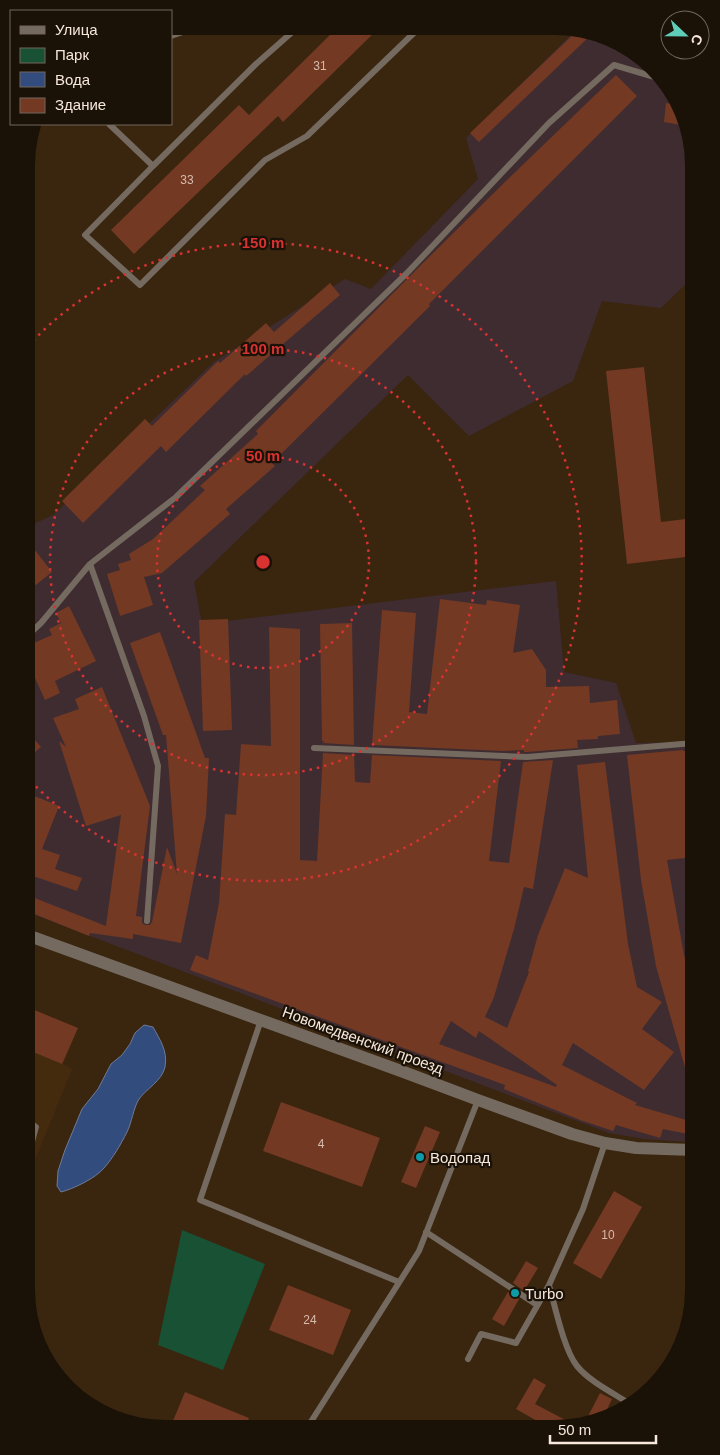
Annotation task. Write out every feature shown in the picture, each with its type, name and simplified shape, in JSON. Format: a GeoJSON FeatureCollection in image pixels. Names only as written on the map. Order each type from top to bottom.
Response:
{"type":"FeatureCollection","features":[{"type":"Feature","properties":{"kind":"street","name":"Новомедвенский проезд"},"geometry":{"type":"LineString","coordinates":[[35,938],[572,1134],[605,1143],[636,1148],[685,1150]]}},
{"type":"Feature","properties":{"kind":"lane"},"geometry":{"type":"LineString","coordinates":[[289,35],[256,64],[85,235],[140,285],[265,160],[307,136],[412,35]]}},
{"type":"Feature","properties":{"kind":"lane"},"geometry":{"type":"LineString","coordinates":[[35,629],[90,564],[176,497],[407,273],[548,124],[614,66],[650,76]]}},
{"type":"Feature","properties":{"kind":"lane"},"geometry":{"type":"LineString","coordinates":[[109,125],[153,166]]}},
{"type":"Feature","properties":{"kind":"lane"},"geometry":{"type":"LineString","coordinates":[[90,564],[144,716],[158,766],[147,921]]}},
{"type":"Feature","properties":{"kind":"lane"},"geometry":{"type":"LineString","coordinates":[[314,748],[527,757],[685,744]]}},
{"type":"Feature","properties":{"kind":"lane"},"geometry":{"type":"LineString","coordinates":[[261,1020],[200,1200],[399,1282]]}},
{"type":"Feature","properties":{"kind":"lane"},"geometry":{"type":"LineString","coordinates":[[312,1420],[418,1251],[478,1100]]}},
{"type":"Feature","properties":{"kind":"lane"},"geometry":{"type":"LineString","coordinates":[[468,1359],[481,1334],[516,1343],[549,1285],[583,1209],[605,1143]]}},
{"type":"Feature","properties":{"kind":"lane"},"geometry":{"type":"LineString","coordinates":[[426,1232],[537,1305]]}},
{"type":"Feature","properties":{"kind":"lane"},"geometry":{"type":"LineString","coordinates":[[549,1285],[568,1350],[576,1366],[593,1380],[624,1400]]}},
{"type":"Feature","properties":{"kind":"shaded area"},"geometry":{"type":"Polygon","coordinates":[[[570,36],[597,42],[627,57],[653,79],[663,93],[672,108],[683,140],[685,165],[685,285],[661,308],[602,301],[573,381],[469,436],[408,375],[194,582],[202,624],[556,581],[564,672],[616,683],[636,743],[685,742],[685,1142],[644,1139],[609,1133],[35,915],[35,523],[53,515],[214,362],[345,279],[371,289],[478,179],[466,138],[570,36]]]}},
{"type":"Feature","properties":{"kind":"shaded area"},"geometry":{"type":"Polygon","coordinates":[[[35,1010],[78,1028],[63,1064],[72,1069],[35,1160],[35,1010]]]}},
{"type":"Feature","properties":{"kind":"green space"},"geometry":{"type":"Polygon","coordinates":[[[182,1230],[265,1264],[223,1370],[158,1345],[182,1230]]]}},
{"type":"Feature","properties":{"kind":"water"},"geometry":{"type":"Polygon","coordinates":[[[144,1025],[153,1027],[163,1046],[166,1061],[163,1072],[139,1099],[127,1132],[111,1160],[96,1176],[61,1192],[57,1186],[58,1171],[82,1109],[98,1089],[111,1064],[122,1055],[135,1033],[144,1025]]]}},
{"type":"Feature","properties":{"kind":"building"},"geometry":{"type":"Polygon","coordinates":[[[330,35],[372,35],[283,122],[278,116],[134,254],[111,230],[239,105],[249,115],[330,35]]]}},
{"type":"Feature","properties":{"kind":"building"},"geometry":{"type":"Polygon","coordinates":[[[572,36],[587,39],[479,142],[470,133],[572,36]]]}},
{"type":"Feature","properties":{"kind":"building"},"geometry":{"type":"Polygon","coordinates":[[[616,75],[637,96],[272,463],[275,466],[226,509],[230,514],[162,573],[144,577],[153,605],[120,616],[107,574],[120,570],[118,564],[131,560],[129,554],[153,539],[205,490],[200,486],[258,434],[256,431],[425,261],[616,75]]]}},
{"type":"Feature","properties":{"kind":"building"},"geometry":{"type":"Polygon","coordinates":[[[666,103],[669,104],[672,108],[678,125],[664,122],[666,103]]]}},
{"type":"Feature","properties":{"kind":"building"},"geometry":{"type":"Polygon","coordinates":[[[330,283],[340,295],[246,376],[245,374],[166,452],[161,446],[83,523],[62,501],[145,419],[152,426],[218,361],[220,363],[266,323],[274,332],[330,283]]]}},
{"type":"Feature","properties":{"kind":"building"},"geometry":{"type":"Polygon","coordinates":[[[644,367],[661,522],[685,519],[685,557],[627,564],[606,371],[644,367]]]}},
{"type":"Feature","properties":{"kind":"building"},"geometry":{"type":"Polygon","coordinates":[[[35,550],[52,572],[35,586],[35,550]]]}},
{"type":"Feature","properties":{"kind":"building"},"geometry":{"type":"Polygon","coordinates":[[[440,599],[486,605],[487,600],[520,605],[513,653],[532,649],[546,670],[546,687],[589,686],[590,703],[617,700],[620,734],[598,736],[598,739],[577,740],[578,748],[527,752],[524,752],[524,750],[502,751],[372,745],[382,610],[416,613],[409,712],[427,714],[440,599]]]}},
{"type":"Feature","properties":{"kind":"building"},"geometry":{"type":"Polygon","coordinates":[[[69,606],[96,661],[55,681],[60,693],[45,700],[35,678],[35,642],[52,635],[49,629],[61,623],[56,613],[69,606]]]}},
{"type":"Feature","properties":{"kind":"building"},"geometry":{"type":"Polygon","coordinates":[[[228,619],[232,730],[203,731],[199,620],[228,619]]]}},
{"type":"Feature","properties":{"kind":"building"},"geometry":{"type":"Polygon","coordinates":[[[352,623],[354,745],[323,743],[320,624],[352,623]]]}},
{"type":"Feature","properties":{"kind":"building"},"geometry":{"type":"Polygon","coordinates":[[[269,627],[300,629],[300,860],[317,861],[323,753],[354,755],[355,782],[370,783],[372,755],[501,761],[489,861],[509,863],[523,762],[553,760],[533,889],[524,887],[494,997],[485,1017],[507,1028],[529,972],[538,935],[565,868],[588,878],[577,765],[605,762],[628,944],[637,987],[662,1002],[642,1029],[674,1052],[644,1090],[573,1043],[562,1065],[637,1103],[635,1105],[685,1120],[685,1133],[663,1129],[660,1138],[616,1125],[613,1131],[580,1120],[504,1089],[505,1085],[190,970],[196,955],[208,960],[219,903],[225,814],[236,815],[241,744],[271,746],[269,627]],[[451,1021],[439,1044],[556,1087],[557,1085],[479,1031],[476,1038],[451,1021]]]}},
{"type":"Feature","properties":{"kind":"building"},"geometry":{"type":"Polygon","coordinates":[[[160,632],[205,758],[209,758],[206,816],[181,943],[133,934],[133,939],[90,933],[89,936],[35,914],[35,898],[106,926],[121,815],[86,826],[59,741],[66,747],[53,718],[79,709],[75,699],[102,687],[150,806],[136,916],[142,917],[142,923],[150,925],[152,922],[167,847],[177,874],[166,735],[163,735],[130,643],[160,632]]]}},
{"type":"Feature","properties":{"kind":"building"},"geometry":{"type":"Polygon","coordinates":[[[35,740],[41,747],[35,752],[35,740]]]}},
{"type":"Feature","properties":{"kind":"building"},"geometry":{"type":"Polygon","coordinates":[[[685,751],[685,858],[667,860],[685,958],[685,1068],[656,966],[641,880],[627,755],[685,751]]]}},
{"type":"Feature","properties":{"kind":"building"},"geometry":{"type":"Polygon","coordinates":[[[35,796],[59,806],[42,849],[60,855],[55,869],[82,878],[77,891],[35,877],[35,796]]]}},
{"type":"Feature","properties":{"kind":"building"},"geometry":{"type":"Polygon","coordinates":[[[35,1010],[78,1028],[62,1064],[35,1053],[35,1010]]]}},
{"type":"Feature","properties":{"kind":"building"},"geometry":{"type":"Polygon","coordinates":[[[281,1102],[380,1138],[362,1187],[263,1151],[281,1102]]]}},
{"type":"Feature","properties":{"kind":"building","name":"Водопад"},"geometry":{"type":"Polygon","coordinates":[[[425,1126],[440,1132],[416,1188],[401,1182],[425,1126]]]}},
{"type":"Feature","properties":{"kind":"building"},"geometry":{"type":"Polygon","coordinates":[[[614,1191],[642,1207],[601,1279],[573,1263],[614,1191]]]}},
{"type":"Feature","properties":{"kind":"building"},"geometry":{"type":"Polygon","coordinates":[[[526,1261],[538,1268],[524,1291],[513,1283],[526,1261]]]}},
{"type":"Feature","properties":{"kind":"building"},"geometry":{"type":"Polygon","coordinates":[[[288,1285],[351,1310],[333,1355],[269,1330],[288,1285]]]}},
{"type":"Feature","properties":{"kind":"building"},"geometry":{"type":"Polygon","coordinates":[[[508,1292],[519,1299],[504,1326],[492,1319],[508,1292]]]}},
{"type":"Feature","properties":{"kind":"building"},"geometry":{"type":"Polygon","coordinates":[[[534,1378],[546,1385],[535,1404],[564,1419],[535,1420],[516,1409],[534,1378]]]}},
{"type":"Feature","properties":{"kind":"building"},"geometry":{"type":"Polygon","coordinates":[[[185,1392],[249,1418],[248,1420],[173,1420],[185,1392]]]}},
{"type":"Feature","properties":{"kind":"building"},"geometry":{"type":"Polygon","coordinates":[[[600,1393],[612,1399],[607,1409],[588,1416],[600,1393]]]}},
{"type":"Feature","properties":{"kind":"place","name":"Водопад"},"geometry":{"type":"Point","coordinates":[420,1157]}},
{"type":"Feature","properties":{"kind":"place","name":"Turbo"},"geometry":{"type":"Point","coordinates":[515,1293]}}]}
